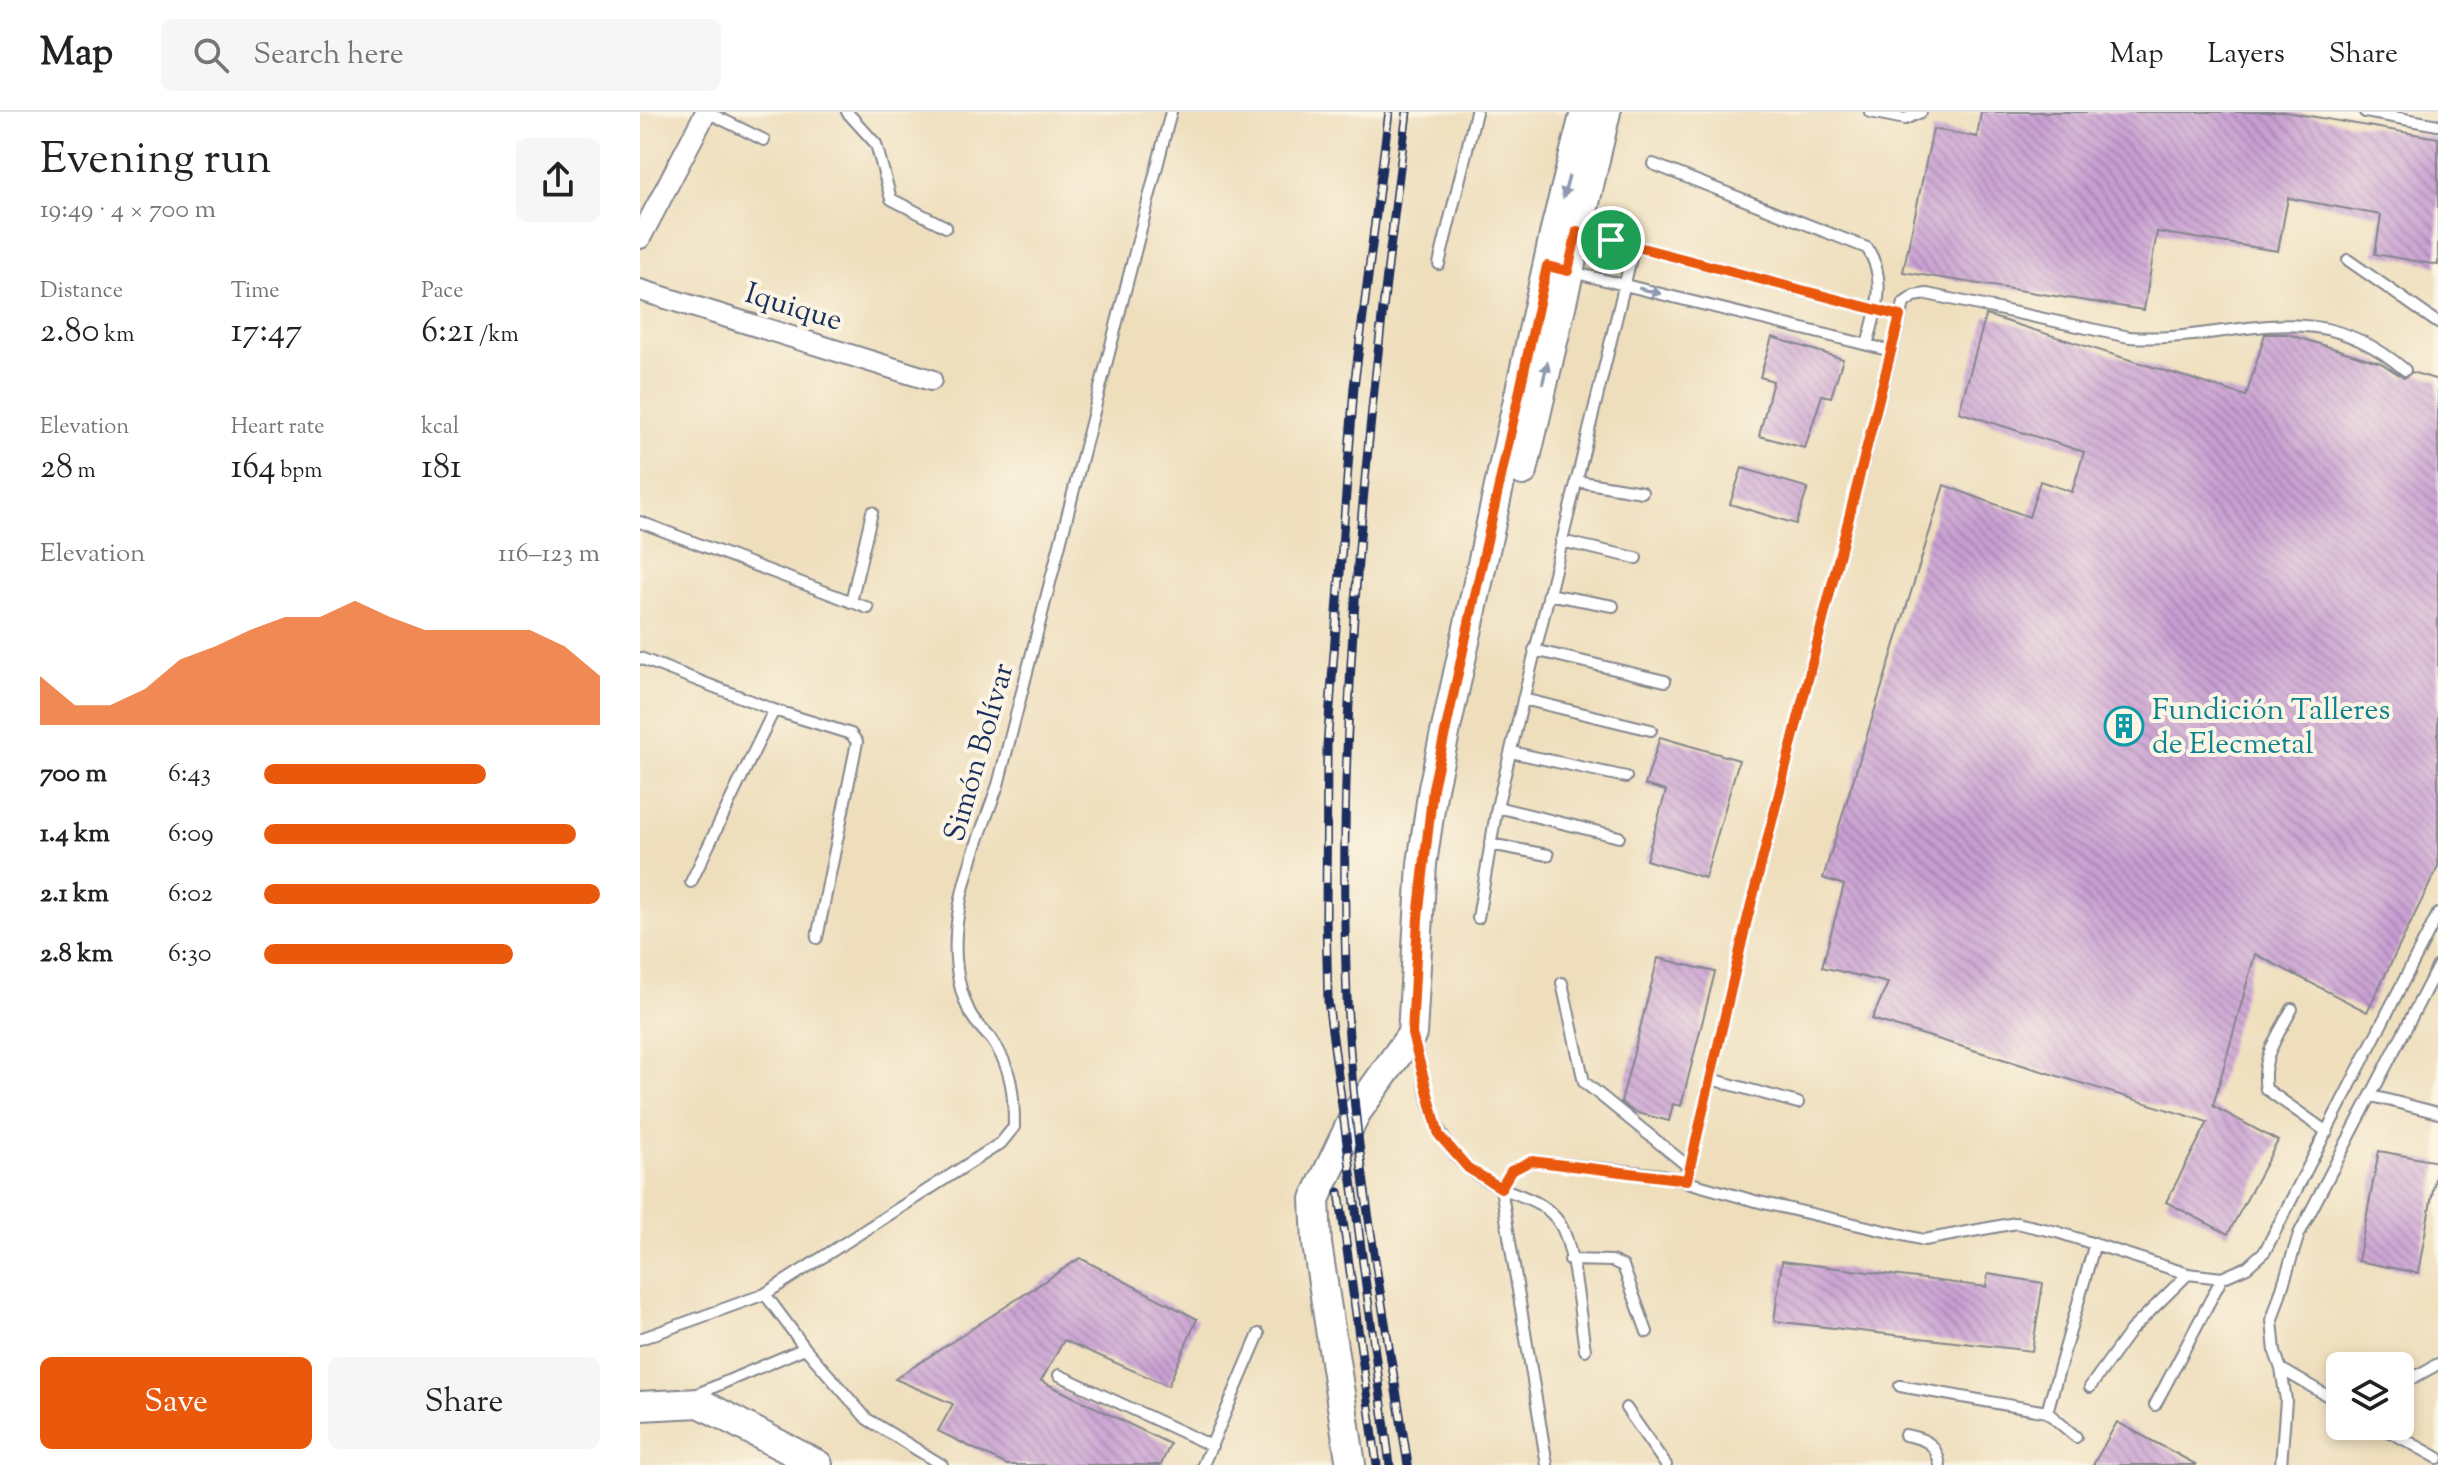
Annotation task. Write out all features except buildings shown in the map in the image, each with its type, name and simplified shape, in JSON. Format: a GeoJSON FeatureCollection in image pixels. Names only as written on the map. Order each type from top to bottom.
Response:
{"type":"FeatureCollection","features":[{"type":"Feature","properties":{"kind":"main road"},"geometry":{"type":"LineString","coordinates":[[1351,1465],[1317,1244],[1315,1199],[1356,1113],[1412,1034],[1427,824],[1474,607],[1558,269],[1585,112]]}},
{"type":"Feature","properties":{"kind":"main road"},"geometry":{"type":"LineString","coordinates":[[1566,229],[1606,112]]}},
{"type":"Feature","properties":{"kind":"main road"},"geometry":{"type":"LineString","coordinates":[[641,1403],[700,1403],[720,1410],[818,1465]]}},
{"type":"Feature","properties":{"kind":"street"},"geometry":{"type":"LineString","coordinates":[[640,238],[706,112]]}},
{"type":"Feature","properties":{"kind":"street","name":"Iquique"},"geometry":{"type":"LineString","coordinates":[[640,290],[931,380]]}},
{"type":"Feature","properties":{"kind":"lane"},"geometry":{"type":"LineString","coordinates":[[706,112],[764,140]]}},
{"type":"Feature","properties":{"kind":"lane"},"geometry":{"type":"LineString","coordinates":[[847,112],[876,144],[891,199],[946,227]]}},
{"type":"Feature","properties":{"kind":"lane","name":"Simón Bolívar"},"geometry":{"type":"LineString","coordinates":[[765,1294],[1001,1143],[1014,1127],[1012,1081],[1005,1058],[970,1014],[961,990],[955,959],[963,883],[998,785],[1171,112]]}},
{"type":"Feature","properties":{"kind":"lane"},"geometry":{"type":"LineString","coordinates":[[1439,264],[1476,112]]}},
{"type":"Feature","properties":{"kind":"lane"},"geometry":{"type":"LineString","coordinates":[[1870,112],[1905,119],[1921,112]]}},
{"type":"Feature","properties":{"kind":"lane"},"geometry":{"type":"LineString","coordinates":[[2365,112],[2438,125]]}},
{"type":"Feature","properties":{"kind":"lane"},"geometry":{"type":"LineString","coordinates":[[1653,164],[1867,248],[1875,260],[1881,283],[1867,345]]}},
{"type":"Feature","properties":{"kind":"lane"},"geometry":{"type":"LineString","coordinates":[[1566,229],[1797,286],[1900,316]]}},
{"type":"Feature","properties":{"kind":"lane"},"geometry":{"type":"LineString","coordinates":[[1478,918],[1497,807],[1634,246]]}},
{"type":"Feature","properties":{"kind":"lane"},"geometry":{"type":"LineString","coordinates":[[2348,260],[2438,323]]}},
{"type":"Feature","properties":{"kind":"lane"},"geometry":{"type":"LineString","coordinates":[[1558,269],[1892,351]]}},
{"type":"Feature","properties":{"kind":"lane"},"geometry":{"type":"LineString","coordinates":[[1688,1174],[1746,924],[1904,303],[1914,296],[1927,294],[2129,337],[2191,337],[2241,327],[2304,324],[2365,341],[2405,370]]}},
{"type":"Feature","properties":{"kind":"lane"},"geometry":{"type":"LineString","coordinates":[[1576,481],[1642,492]]}},
{"type":"Feature","properties":{"kind":"lane"},"geometry":{"type":"LineString","coordinates":[[851,602],[872,512]]}},
{"type":"Feature","properties":{"kind":"lane"},"geometry":{"type":"LineString","coordinates":[[640,522],[868,608]]}},
{"type":"Feature","properties":{"kind":"lane"},"geometry":{"type":"LineString","coordinates":[[1561,541],[1636,558]]}},
{"type":"Feature","properties":{"kind":"lane"},"geometry":{"type":"LineString","coordinates":[[1548,594],[1613,606]]}},
{"type":"Feature","properties":{"kind":"lane"},"geometry":{"type":"LineString","coordinates":[[1534,650],[1665,681]]}},
{"type":"Feature","properties":{"kind":"lane"},"geometry":{"type":"LineString","coordinates":[[640,658],[774,710],[851,734],[857,742],[817,938]]}},
{"type":"Feature","properties":{"kind":"lane"},"geometry":{"type":"LineString","coordinates":[[1523,699],[1651,730]]}},
{"type":"Feature","properties":{"kind":"lane"},"geometry":{"type":"LineString","coordinates":[[691,882],[774,710]]}},
{"type":"Feature","properties":{"kind":"lane"},"geometry":{"type":"LineString","coordinates":[[1511,752],[1626,777]]}},
{"type":"Feature","properties":{"kind":"lane"},"geometry":{"type":"LineString","coordinates":[[1497,807],[1619,837]]}},
{"type":"Feature","properties":{"kind":"lane"},"geometry":{"type":"LineString","coordinates":[[1490,844],[1548,855]]}},
{"type":"Feature","properties":{"kind":"lane"},"geometry":{"type":"LineString","coordinates":[[1547,1465],[1501,1188],[1511,1171],[1531,1161],[1688,1174],[1755,1201],[1924,1240],[2016,1223],[2095,1243],[2188,1274],[2222,1278],[2247,1267],[2265,1251],[2438,914]]}},
{"type":"Feature","properties":{"kind":"lane"},"geometry":{"type":"LineString","coordinates":[[2281,1465],[2286,1400],[2275,1352],[2272,1320],[2299,1234],[2438,966]]}},
{"type":"Feature","properties":{"kind":"lane"},"geometry":{"type":"LineString","coordinates":[[1562,983],[1584,1082],[1688,1174]]}},
{"type":"Feature","properties":{"kind":"lane"},"geometry":{"type":"LineString","coordinates":[[2292,1009],[2266,1058],[2263,1075],[2266,1089],[2327,1132]]}},
{"type":"Feature","properties":{"kind":"lane"},"geometry":{"type":"LineString","coordinates":[[1412,1034],[1439,1135],[1468,1168],[1501,1188],[1550,1210],[1566,1234],[1585,1350]]}},
{"type":"Feature","properties":{"kind":"lane"},"geometry":{"type":"LineString","coordinates":[[1711,1079],[1798,1103]]}},
{"type":"Feature","properties":{"kind":"lane"},"geometry":{"type":"LineString","coordinates":[[2372,1096],[2438,1113]]}},
{"type":"Feature","properties":{"kind":"lane"},"geometry":{"type":"LineString","coordinates":[[2047,1412],[2095,1243]]}},
{"type":"Feature","properties":{"kind":"lane"},"geometry":{"type":"LineString","coordinates":[[1570,1260],[1612,1261],[1623,1266],[1647,1332]]}},
{"type":"Feature","properties":{"kind":"lane"},"geometry":{"type":"LineString","coordinates":[[2090,1387],[2131,1330],[2188,1274]]}},
{"type":"Feature","properties":{"kind":"lane"},"geometry":{"type":"LineString","coordinates":[[2155,1405],[2222,1278]]}},
{"type":"Feature","properties":{"kind":"lane"},"geometry":{"type":"LineString","coordinates":[[640,1339],[765,1294],[805,1348],[867,1419],[942,1465]]}},
{"type":"Feature","properties":{"kind":"lane"},"geometry":{"type":"LineString","coordinates":[[1203,1465],[1259,1334]]}},
{"type":"Feature","properties":{"kind":"lane"},"geometry":{"type":"LineString","coordinates":[[678,1402],[805,1348]]}},
{"type":"Feature","properties":{"kind":"lane"},"geometry":{"type":"LineString","coordinates":[[2414,1377],[2438,1364]]}},
{"type":"Feature","properties":{"kind":"lane"},"geometry":{"type":"LineString","coordinates":[[2281,1369],[2326,1395]]}},
{"type":"Feature","properties":{"kind":"lane"},"geometry":{"type":"LineString","coordinates":[[1059,1375],[1212,1446]]}},
{"type":"Feature","properties":{"kind":"lane"},"geometry":{"type":"LineString","coordinates":[[1900,1386],[2047,1412],[2076,1437]]}},
{"type":"Feature","properties":{"kind":"lane"},"geometry":{"type":"LineString","coordinates":[[1626,1408],[1666,1465]]}},
{"type":"Feature","properties":{"kind":"lane"},"geometry":{"type":"LineString","coordinates":[[1905,1435],[1925,1438],[1933,1445],[1940,1465]]}},
{"type":"Feature","properties":{"kind":"lane"},"geometry":{"type":"LineString","coordinates":[[2405,1440],[2438,1458]]}},
{"type":"Feature","properties":{"kind":"railway"},"geometry":{"type":"LineString","coordinates":[[1389,112],[1354,387],[1327,746],[1326,918],[1328,1001],[1390,1465]]}},
{"type":"Feature","properties":{"kind":"railway"},"geometry":{"type":"LineString","coordinates":[[1407,112],[1380,332],[1359,554],[1346,775],[1345,887],[1347,998],[1356,1115],[1408,1465]]}},
{"type":"Feature","properties":{"kind":"railway"},"geometry":{"type":"LineString","coordinates":[[1339,1192],[1377,1465]]}},
{"type":"Feature","properties":{"kind":"place","name":"Fundición Talleres de Elecmetal"},"geometry":{"type":"Point","coordinates":[2124,726]}},
{"type":"Feature","properties":{"kind":"route"},"geometry":{"type":"LineString","coordinates":[[1577,231],[1611,240],[1797,286],[1900,316],[1746,924],[1687,1180],[1531,1161],[1511,1171],[1501,1188],[1468,1168],[1439,1135],[1412,1034],[1422,864],[1443,741],[1547,266],[1568,271],[1577,231]]}}]}
